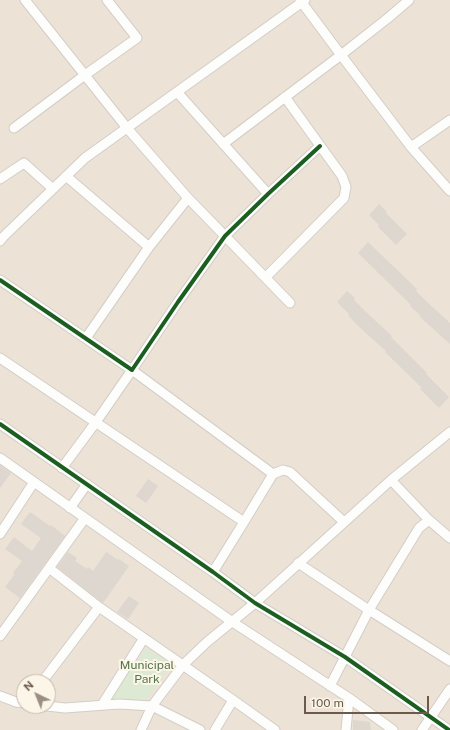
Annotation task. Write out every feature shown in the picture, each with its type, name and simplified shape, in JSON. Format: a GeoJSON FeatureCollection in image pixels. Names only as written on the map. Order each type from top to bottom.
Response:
{"type":"FeatureCollection","features":[{"type":"Feature","properties":{"kind":"street"},"geometry":{"type":"LineString","coordinates":[[25,0],[127,128],[188,198],[290,303]]}},
{"type":"Feature","properties":{"kind":"street"},"geometry":{"type":"LineString","coordinates":[[14,128],[137,38],[107,0]]}},
{"type":"Feature","properties":{"kind":"street"},"geometry":{"type":"LineString","coordinates":[[224,144],[388,18],[409,0]]}},
{"type":"Feature","properties":{"kind":"street"},"geometry":{"type":"LineString","coordinates":[[0,241],[84,158],[302,1],[340,55],[412,147],[450,191]]}},
{"type":"Feature","properties":{"kind":"street"},"geometry":{"type":"LineString","coordinates":[[177,92],[268,194]]}},
{"type":"Feature","properties":{"kind":"street"},"geometry":{"type":"LineString","coordinates":[[266,277],[344,198],[346,187],[342,176],[285,97]]}},
{"type":"Feature","properties":{"kind":"street"},"geometry":{"type":"LineString","coordinates":[[412,147],[450,120]]}},
{"type":"Feature","properties":{"kind":"street"},"geometry":{"type":"LineString","coordinates":[[62,468],[96,422],[225,236],[320,146]]}},
{"type":"Feature","properties":{"kind":"street"},"geometry":{"type":"LineString","coordinates":[[0,179],[24,163],[52,189]]}},
{"type":"Feature","properties":{"kind":"street"},"geometry":{"type":"LineString","coordinates":[[66,176],[149,247]]}},
{"type":"Feature","properties":{"kind":"street"},"geometry":{"type":"LineString","coordinates":[[86,338],[149,247],[188,198]]}},
{"type":"Feature","properties":{"kind":"street"},"geometry":{"type":"LineString","coordinates":[[0,280],[132,370],[273,474]]}},
{"type":"Feature","properties":{"kind":"street"},"geometry":{"type":"LineString","coordinates":[[0,358],[244,522]]}},
{"type":"Feature","properties":{"kind":"street"},"geometry":{"type":"LineString","coordinates":[[0,424],[213,572],[255,603],[345,657],[449,730]]}},
{"type":"Feature","properties":{"kind":"street"},"geometry":{"type":"LineString","coordinates":[[140,730],[152,706],[183,665],[231,621],[255,603],[391,480],[450,432]]}},
{"type":"Feature","properties":{"kind":"street"},"geometry":{"type":"LineString","coordinates":[[0,458],[231,621],[349,698],[393,730]]}},
{"type":"Feature","properties":{"kind":"street"},"geometry":{"type":"LineString","coordinates":[[213,572],[273,474],[283,470],[290,472],[344,522]]}},
{"type":"Feature","properties":{"kind":"street"},"geometry":{"type":"LineString","coordinates":[[391,480],[429,520],[450,538]]}},
{"type":"Feature","properties":{"kind":"street"},"geometry":{"type":"LineString","coordinates":[[0,533],[34,482]]}},
{"type":"Feature","properties":{"kind":"street"},"geometry":{"type":"LineString","coordinates":[[70,508],[87,484]]}},
{"type":"Feature","properties":{"kind":"street"},"geometry":{"type":"LineString","coordinates":[[0,636],[85,518]]}},
{"type":"Feature","properties":{"kind":"street"},"geometry":{"type":"LineString","coordinates":[[330,686],[369,610],[419,528],[429,520]]}},
{"type":"Feature","properties":{"kind":"street"},"geometry":{"type":"LineString","coordinates":[[298,563],[450,661]]}},
{"type":"Feature","properties":{"kind":"street"},"geometry":{"type":"LineString","coordinates":[[49,568],[99,607],[275,730]]}},
{"type":"Feature","properties":{"kind":"street"},"geometry":{"type":"LineString","coordinates":[[48,674],[99,607]]}},
{"type":"Feature","properties":{"kind":"street"},"geometry":{"type":"LineString","coordinates":[[102,705],[144,638]]}},
{"type":"Feature","properties":{"kind":"street"},"geometry":{"type":"LineString","coordinates":[[422,730],[450,689]]}},
{"type":"Feature","properties":{"kind":"street"},"geometry":{"type":"LineString","coordinates":[[0,696],[16,702]]}},
{"type":"Feature","properties":{"kind":"street"},"geometry":{"type":"LineString","coordinates":[[346,730],[349,698]]}},
{"type":"Feature","properties":{"kind":"street"},"geometry":{"type":"LineString","coordinates":[[215,730],[233,700]]}},
{"type":"Feature","properties":{"kind":"street"},"geometry":{"type":"LineString","coordinates":[[56,707],[65,708],[119,704],[152,706],[200,730]]}},
{"type":"Feature","properties":{"kind":"shaded area"},"geometry":{"type":"Polygon","coordinates":[[[0,0],[450,0],[450,730],[0,730],[0,0]]]}},
{"type":"Feature","properties":{"kind":"green space","name":"Municipal Park"},"geometry":{"type":"Polygon","coordinates":[[[146,648],[171,664],[145,702],[110,700],[146,648]]]}},
{"type":"Feature","properties":{"kind":"building"},"geometry":{"type":"Polygon","coordinates":[[[379,204],[407,234],[396,245],[378,227],[379,225],[369,215],[379,204]]]}},
{"type":"Feature","properties":{"kind":"building"},"geometry":{"type":"Polygon","coordinates":[[[368,242],[417,289],[416,291],[428,303],[450,323],[450,344],[420,317],[421,316],[410,306],[411,305],[358,253],[368,242]]]}},
{"type":"Feature","properties":{"kind":"building"},"geometry":{"type":"Polygon","coordinates":[[[347,291],[355,298],[354,300],[366,312],[392,336],[391,337],[449,397],[439,408],[420,389],[422,388],[385,352],[386,351],[358,326],[337,302],[347,291]]]}},
{"type":"Feature","properties":{"kind":"building"},"geometry":{"type":"Polygon","coordinates":[[[0,465],[11,473],[0,488],[0,465]]]}},
{"type":"Feature","properties":{"kind":"building"},"geometry":{"type":"Polygon","coordinates":[[[148,479],[158,486],[146,503],[136,496],[148,479]]]}},
{"type":"Feature","properties":{"kind":"building"},"geometry":{"type":"Polygon","coordinates":[[[30,512],[65,536],[20,598],[5,587],[15,574],[13,573],[22,561],[5,549],[14,537],[32,551],[41,538],[21,524],[30,512]]]}},
{"type":"Feature","properties":{"kind":"building"},"geometry":{"type":"Polygon","coordinates":[[[68,552],[77,558],[75,561],[93,571],[106,552],[129,566],[103,603],[57,567],[68,552]]]}},
{"type":"Feature","properties":{"kind":"building"},"geometry":{"type":"Polygon","coordinates":[[[129,596],[139,603],[128,619],[117,612],[129,596]]]}},
{"type":"Feature","properties":{"kind":"building"},"geometry":{"type":"Polygon","coordinates":[[[353,720],[370,722],[371,730],[353,730],[353,720]]]}},
{"type":"Feature","properties":{"kind":"cycle path"},"geometry":{"type":"LineString","coordinates":[[0,280],[132,370],[225,236],[320,146]]}},
{"type":"Feature","properties":{"kind":"cycle path"},"geometry":{"type":"LineString","coordinates":[[0,424],[213,572],[255,603],[345,657],[449,730]]}}]}
